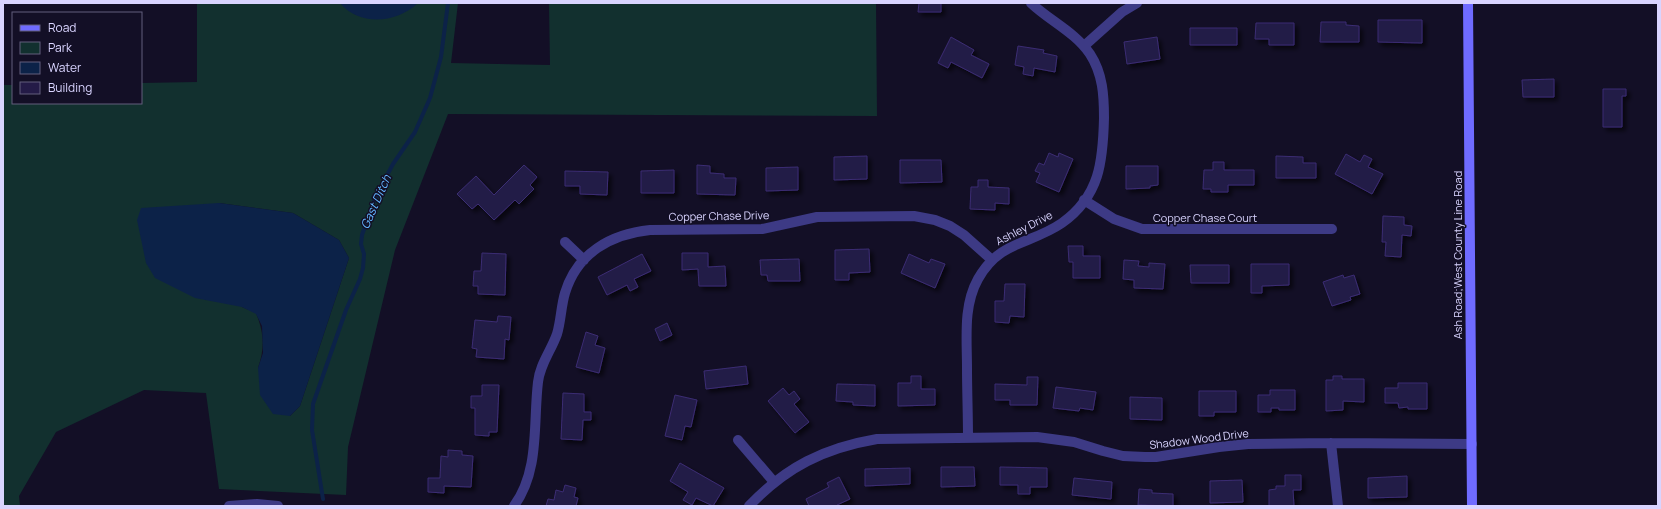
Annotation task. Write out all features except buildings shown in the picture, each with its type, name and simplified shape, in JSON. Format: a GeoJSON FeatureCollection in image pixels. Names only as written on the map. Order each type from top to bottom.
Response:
{"type":"FeatureCollection","features":[{"type":"Feature","properties":{"kind":"main road","name":"Ash Road;West County Line Road"},"geometry":{"type":"LineString","coordinates":[[1468,3],[1472,506]]}},
{"type":"Feature","properties":{"kind":"street","name":"Ashley Drive"},"geometry":{"type":"LineString","coordinates":[[968,438],[968,305],[978,279],[992,260],[1014,244],[1047,232],[1062,223],[1075,212],[1094,184],[1100,168],[1103,151],[1104,101],[1098,69],[1084,46],[1069,32],[1041,13],[1031,3]]}},
{"type":"Feature","properties":{"kind":"street"},"geometry":{"type":"LineString","coordinates":[[1084,46],[1122,12],[1137,3]]}},
{"type":"Feature","properties":{"kind":"street","name":"Copper Chase Court"},"geometry":{"type":"LineString","coordinates":[[1084,200],[1114,219],[1142,229],[1332,229]]}},
{"type":"Feature","properties":{"kind":"street","name":"Copper Chase Drive"},"geometry":{"type":"LineString","coordinates":[[514,506],[528,478],[532,464],[538,381],[541,365],[556,336],[566,292],[572,278],[584,260],[604,243],[634,231],[762,229],[817,217],[914,216],[935,220],[950,226],[964,235],[992,260]]}},
{"type":"Feature","properties":{"kind":"street"},"geometry":{"type":"LineString","coordinates":[[564,242],[584,260]]}},
{"type":"Feature","properties":{"kind":"street","name":"Shadow Wood Drive"},"geometry":{"type":"LineString","coordinates":[[749,506],[774,482],[810,459],[831,450],[854,443],[877,439],[1055,438],[1074,442],[1103,452],[1123,456],[1145,457],[1156,457],[1248,444],[1472,444]]}},
{"type":"Feature","properties":{"kind":"street"},"geometry":{"type":"LineString","coordinates":[[738,440],[774,482]]}},
{"type":"Feature","properties":{"kind":"street"},"geometry":{"type":"LineString","coordinates":[[1330,443],[1338,506]]}},
{"type":"Feature","properties":{"kind":"street"},"geometry":{"type":"LineString","coordinates":[[229,506],[257,504],[278,506]]}},
{"type":"Feature","properties":{"kind":"green space"},"geometry":{"type":"Polygon","coordinates":[[[197,3],[340,3],[356,15],[418,3],[458,3],[451,63],[550,65],[549,3],[876,3],[877,116],[448,114],[395,250],[348,447],[346,495],[219,489],[206,393],[144,390],[56,432],[19,496],[20,506],[3,506],[3,85],[12,85],[12,104],[142,104],[142,83],[197,82],[197,3]],[[219,203],[242,307],[256,313],[261,327],[263,347],[258,368],[290,416],[300,406],[349,258],[339,240],[293,213],[219,203]]]}},
{"type":"Feature","properties":{"kind":"water"},"geometry":{"type":"Polygon","coordinates":[[[340,3],[418,3],[400,15],[379,20],[358,16],[348,11],[340,3]]]}},
{"type":"Feature","properties":{"kind":"water"},"geometry":{"type":"Polygon","coordinates":[[[219,203],[293,213],[339,240],[349,258],[300,406],[290,416],[273,414],[260,395],[258,368],[263,353],[262,326],[256,314],[242,307],[195,298],[155,278],[146,263],[137,220],[141,208],[219,203]]]}},
{"type":"Feature","properties":{"kind":"waterway","name":"Gast Ditch"},"geometry":{"type":"LineString","coordinates":[[323,499],[312,430],[313,404],[346,310],[360,279],[363,268],[364,254],[361,244],[362,235],[375,198],[393,164],[415,132],[430,98],[441,57],[448,3]]}}]}
